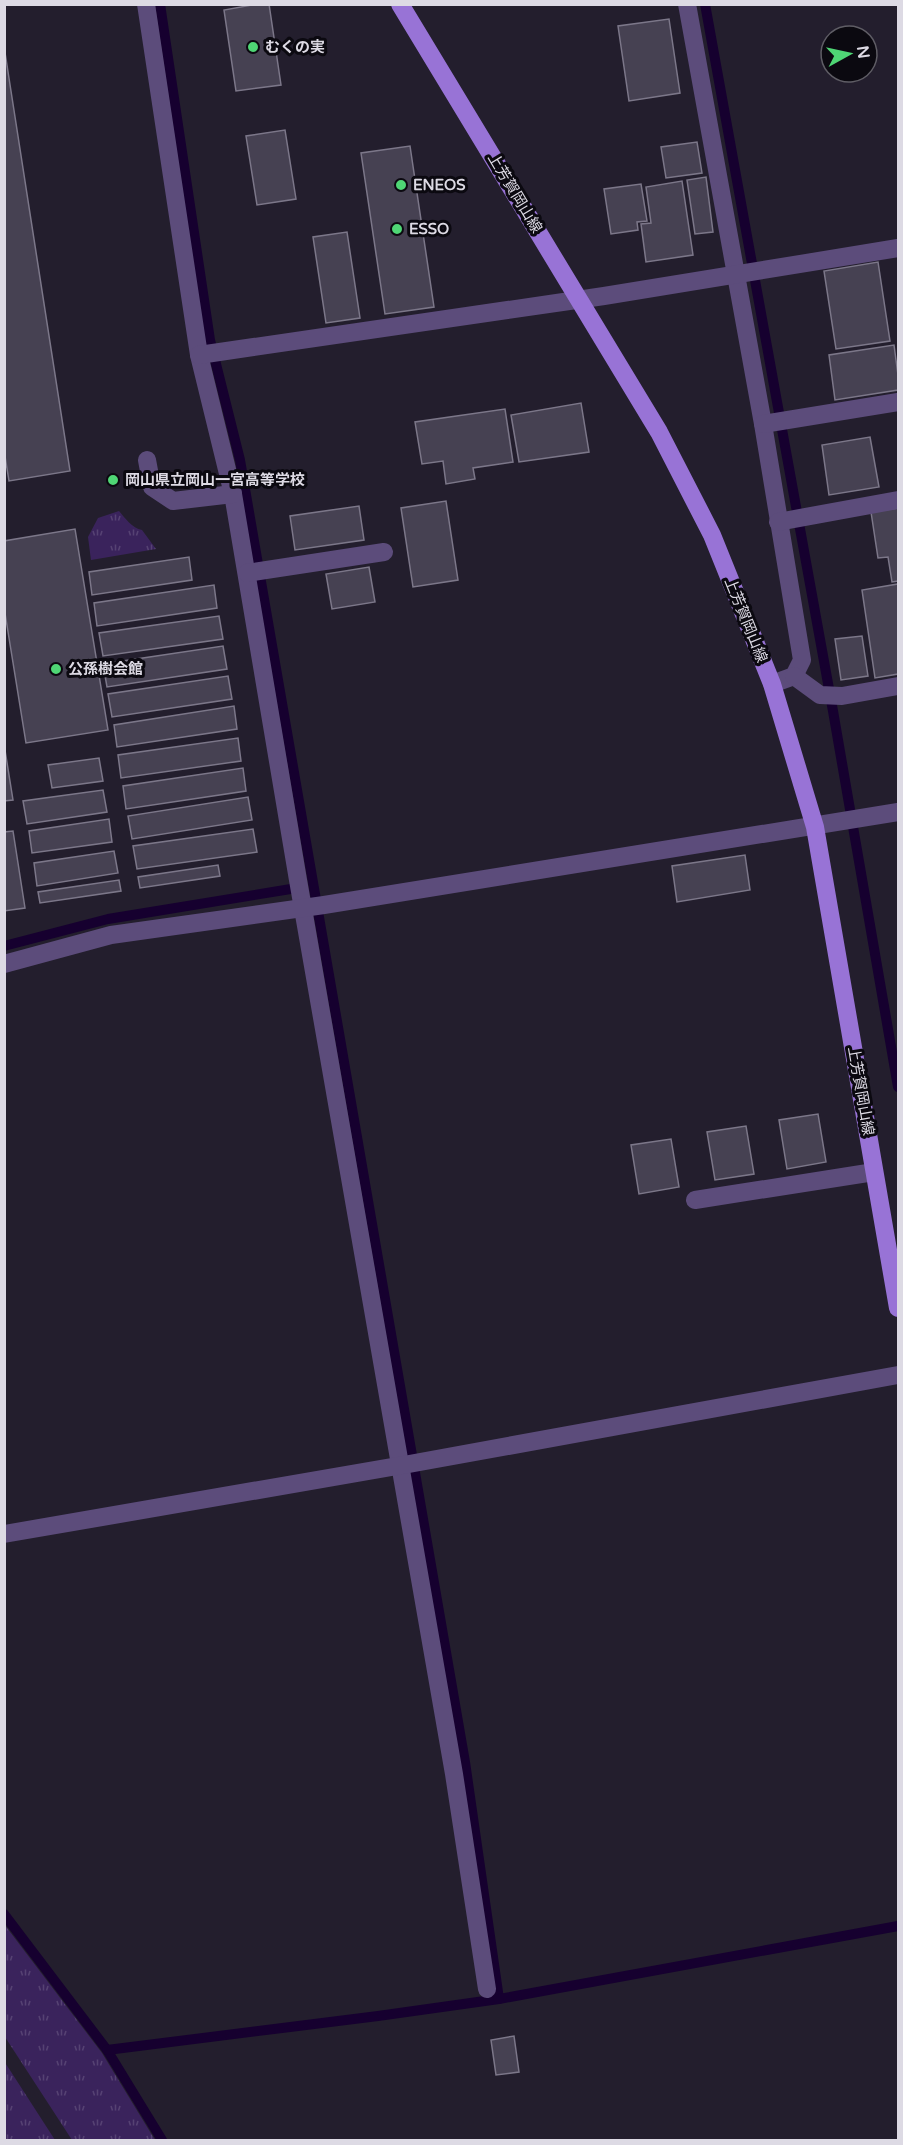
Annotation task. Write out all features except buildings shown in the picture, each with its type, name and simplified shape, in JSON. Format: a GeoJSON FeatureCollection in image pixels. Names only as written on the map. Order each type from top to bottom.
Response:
{"type":"FeatureCollection","features":[{"type":"Feature","properties":{"kind":"main road","name":"上芳賀岡山線"},"geometry":{"type":"LineString","coordinates":[[400,4],[659,432],[712,536],[772,684],[815,826],[898,1308]]}},
{"type":"Feature","properties":{"kind":"street"},"geometry":{"type":"LineString","coordinates":[[146,4],[210,353],[247,573],[410,1464],[454,1774],[488,1989]]}},
{"type":"Feature","properties":{"kind":"street"},"geometry":{"type":"LineString","coordinates":[[687,4],[749,273],[793,519],[802,660],[794,676],[772,684]]}},
{"type":"Feature","properties":{"kind":"street"},"geometry":{"type":"LineString","coordinates":[[210,353],[579,300],[898,248]]}},
{"type":"Feature","properties":{"kind":"street"},"geometry":{"type":"LineString","coordinates":[[777,422],[898,402]]}},
{"type":"Feature","properties":{"kind":"street"},"geometry":{"type":"LineString","coordinates":[[147,460],[152,487],[173,501],[234,494]]}},
{"type":"Feature","properties":{"kind":"street"},"geometry":{"type":"LineString","coordinates":[[793,519],[898,500]]}},
{"type":"Feature","properties":{"kind":"street"},"geometry":{"type":"LineString","coordinates":[[247,573],[384,552]]}},
{"type":"Feature","properties":{"kind":"street"},"geometry":{"type":"LineString","coordinates":[[794,676],[820,695],[842,696],[898,686]]}},
{"type":"Feature","properties":{"kind":"street"},"geometry":{"type":"LineString","coordinates":[[4,964],[111,935],[307,899],[898,812]]}},
{"type":"Feature","properties":{"kind":"street"},"geometry":{"type":"LineString","coordinates":[[695,1200],[874,1172]]}},
{"type":"Feature","properties":{"kind":"street"},"geometry":{"type":"LineString","coordinates":[[4,1534],[410,1464],[898,1374]]}},
{"type":"Feature","properties":{"kind":"green space"},"geometry":{"type":"Polygon","coordinates":[[[119,511],[132,525],[142,530],[156,549],[91,560],[88,537],[98,518],[119,511]]]}},
{"type":"Feature","properties":{"kind":"green space"},"geometry":{"type":"Polygon","coordinates":[[[4,1924],[102,2053],[155,2140],[72,2140],[5,2037],[4,1924]]]}},
{"type":"Feature","properties":{"kind":"green space"},"geometry":{"type":"Polygon","coordinates":[[[4,2061],[55,2140],[5,2140],[4,2061]]]}},
{"type":"Feature","properties":{"kind":"waterway"},"geometry":{"type":"LineString","coordinates":[[160,4],[210,340],[240,460],[465,1762],[499,1999]]}},
{"type":"Feature","properties":{"kind":"waterway"},"geometry":{"type":"LineString","coordinates":[[705,4],[833,711],[898,1087]]}},
{"type":"Feature","properties":{"kind":"waterway"},"geometry":{"type":"LineString","coordinates":[[4,946],[108,919],[303,887]]}},
{"type":"Feature","properties":{"kind":"waterway"},"geometry":{"type":"LineString","coordinates":[[4,1914],[107,2050],[162,2140]]}},
{"type":"Feature","properties":{"kind":"waterway"},"geometry":{"type":"LineString","coordinates":[[107,2050],[499,1999],[898,1926]]}},
{"type":"Feature","properties":{"kind":"place","name":"むくの実"},"geometry":{"type":"Point","coordinates":[253,47]}},
{"type":"Feature","properties":{"kind":"place","name":"ENEOS"},"geometry":{"type":"Point","coordinates":[401,185]}},
{"type":"Feature","properties":{"kind":"place","name":"ESSO"},"geometry":{"type":"Point","coordinates":[397,229]}},
{"type":"Feature","properties":{"kind":"place","name":"岡山県立岡山一宮高等学校"},"geometry":{"type":"Point","coordinates":[113,480]}},
{"type":"Feature","properties":{"kind":"place","name":"公孫樹会館"},"geometry":{"type":"Point","coordinates":[56,669]}}]}
